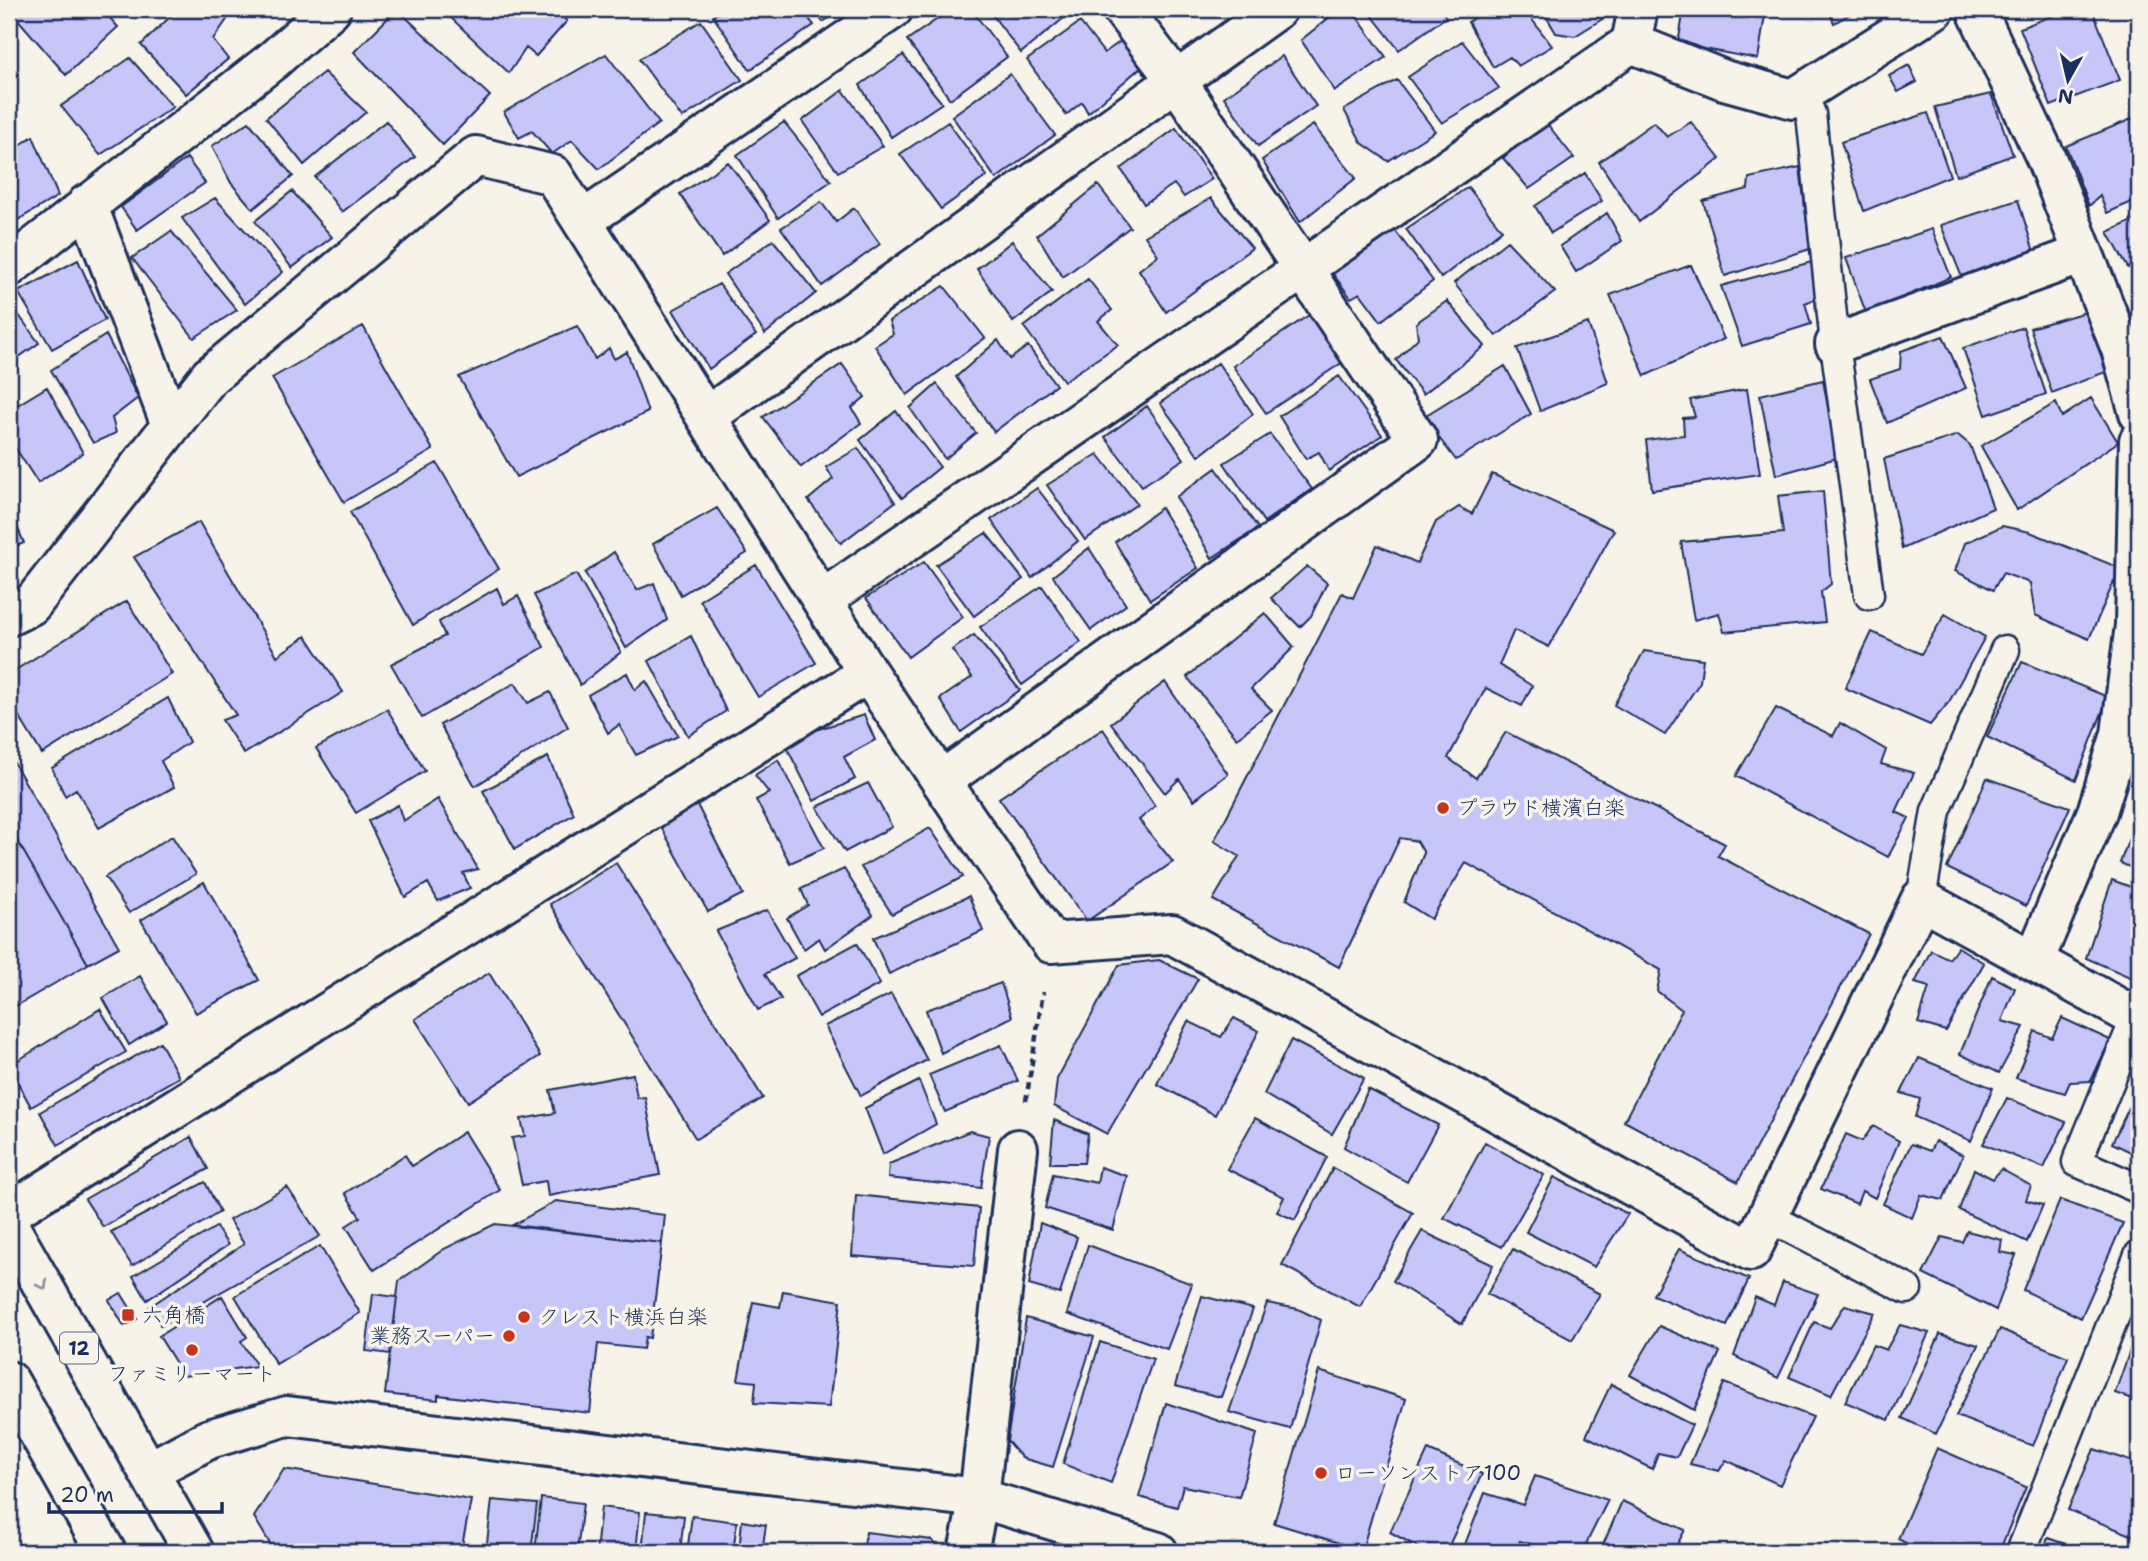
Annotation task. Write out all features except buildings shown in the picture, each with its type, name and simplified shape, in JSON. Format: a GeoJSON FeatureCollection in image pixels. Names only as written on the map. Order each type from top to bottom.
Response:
{"type":"FeatureCollection","features":[{"type":"Feature","properties":{"kind":"street"},"geometry":{"type":"LineString","coordinates":[[9,267],[272,61],[331,9]]}},
{"type":"Feature","properties":{"kind":"street"},"geometry":{"type":"LineString","coordinates":[[582,221],[893,9]]}},
{"type":"Feature","properties":{"kind":"street"},"geometry":{"type":"LineString","coordinates":[[941,781],[1418,440],[1177,80],[1122,9]]}},
{"type":"Feature","properties":{"kind":"street"},"geometry":{"type":"LineString","coordinates":[[706,417],[1277,9]]}},
{"type":"Feature","properties":{"kind":"street"},"geometry":{"type":"LineString","coordinates":[[822,600],[1304,268],[1634,26],[1736,83],[1793,99],[1936,9]]}},
{"type":"Feature","properties":{"kind":"street"},"geometry":{"type":"LineString","coordinates":[[1976,9],[2046,158],[2121,349],[2139,413]]}},
{"type":"Feature","properties":{"kind":"street"},"geometry":{"type":"LineString","coordinates":[[9,616],[31,604],[210,376],[476,156],[553,175],[868,673],[1051,943],[1172,934],[1751,1251],[1921,899],[2138,1018]]}},
{"type":"Feature","properties":{"kind":"street"},"geometry":{"type":"LineString","coordinates":[[87,204],[171,425]]}},
{"type":"Feature","properties":{"kind":"street"},"geometry":{"type":"LineString","coordinates":[[1835,344],[2083,254]]}},
{"type":"Feature","properties":{"kind":"street"},"geometry":{"type":"LineString","coordinates":[[2034,961],[2098,812],[2121,734],[2135,625],[2139,441]]}},
{"type":"Feature","properties":{"kind":"street"},"geometry":{"type":"LineString","coordinates":[[9,1213],[868,673]]}},
{"type":"Feature","properties":{"kind":"street"},"geometry":{"type":"LineString","coordinates":[[968,1552],[979,1497],[1018,1149]]}},
{"type":"Feature","properties":{"kind":"street","name":"12"},"geometry":{"type":"LineString","coordinates":[[9,1226],[194,1552]]}},
{"type":"Feature","properties":{"kind":"street"},"geometry":{"type":"LineString","coordinates":[[9,1381],[20,1422],[106,1552]]}},
{"type":"Feature","properties":{"kind":"street"},"geometry":{"type":"LineString","coordinates":[[149,1471],[209,1439],[287,1416],[979,1497],[1158,1552]]}},
{"type":"Feature","properties":{"kind":"lane"},"geometry":{"type":"LineString","coordinates":[[1802,93],[1811,114],[1835,344],[1869,595]]}},
{"type":"Feature","properties":{"kind":"lane"},"geometry":{"type":"LineString","coordinates":[[1921,899],[1936,811],[2005,650]]}},
{"type":"Feature","properties":{"kind":"lane"},"geometry":{"type":"LineString","coordinates":[[2138,1018],[2077,1162],[2139,1189]]}},
{"type":"Feature","properties":{"kind":"lane"},"geometry":{"type":"LineString","coordinates":[[1768,1217],[1907,1289]]}},
{"type":"Feature","properties":{"kind":"lane"},"geometry":{"type":"LineString","coordinates":[[2021,1552],[2139,1255]]}},
{"type":"Feature","properties":{"kind":"path"},"geometry":{"type":"LineString","coordinates":[[1018,1149],[1051,943]]}},
{"type":"Feature","properties":{"kind":"place","name":"プラウド横濱白楽"},"geometry":{"type":"Point","coordinates":[1443,808]}},
{"type":"Feature","properties":{"kind":"place","name":"六角橋"},"geometry":{"type":"Point","coordinates":[128,1315]}},
{"type":"Feature","properties":{"kind":"place","name":"クレスト横浜白楽"},"geometry":{"type":"Point","coordinates":[524,1317]}},
{"type":"Feature","properties":{"kind":"place","name":"業務スーパー"},"geometry":{"type":"Point","coordinates":[509,1336]}},
{"type":"Feature","properties":{"kind":"place","name":"ファミリーマート"},"geometry":{"type":"Point","coordinates":[192,1350]}},
{"type":"Feature","properties":{"kind":"place","name":"ローソンストア100"},"geometry":{"type":"Point","coordinates":[1321,1473]}}]}
